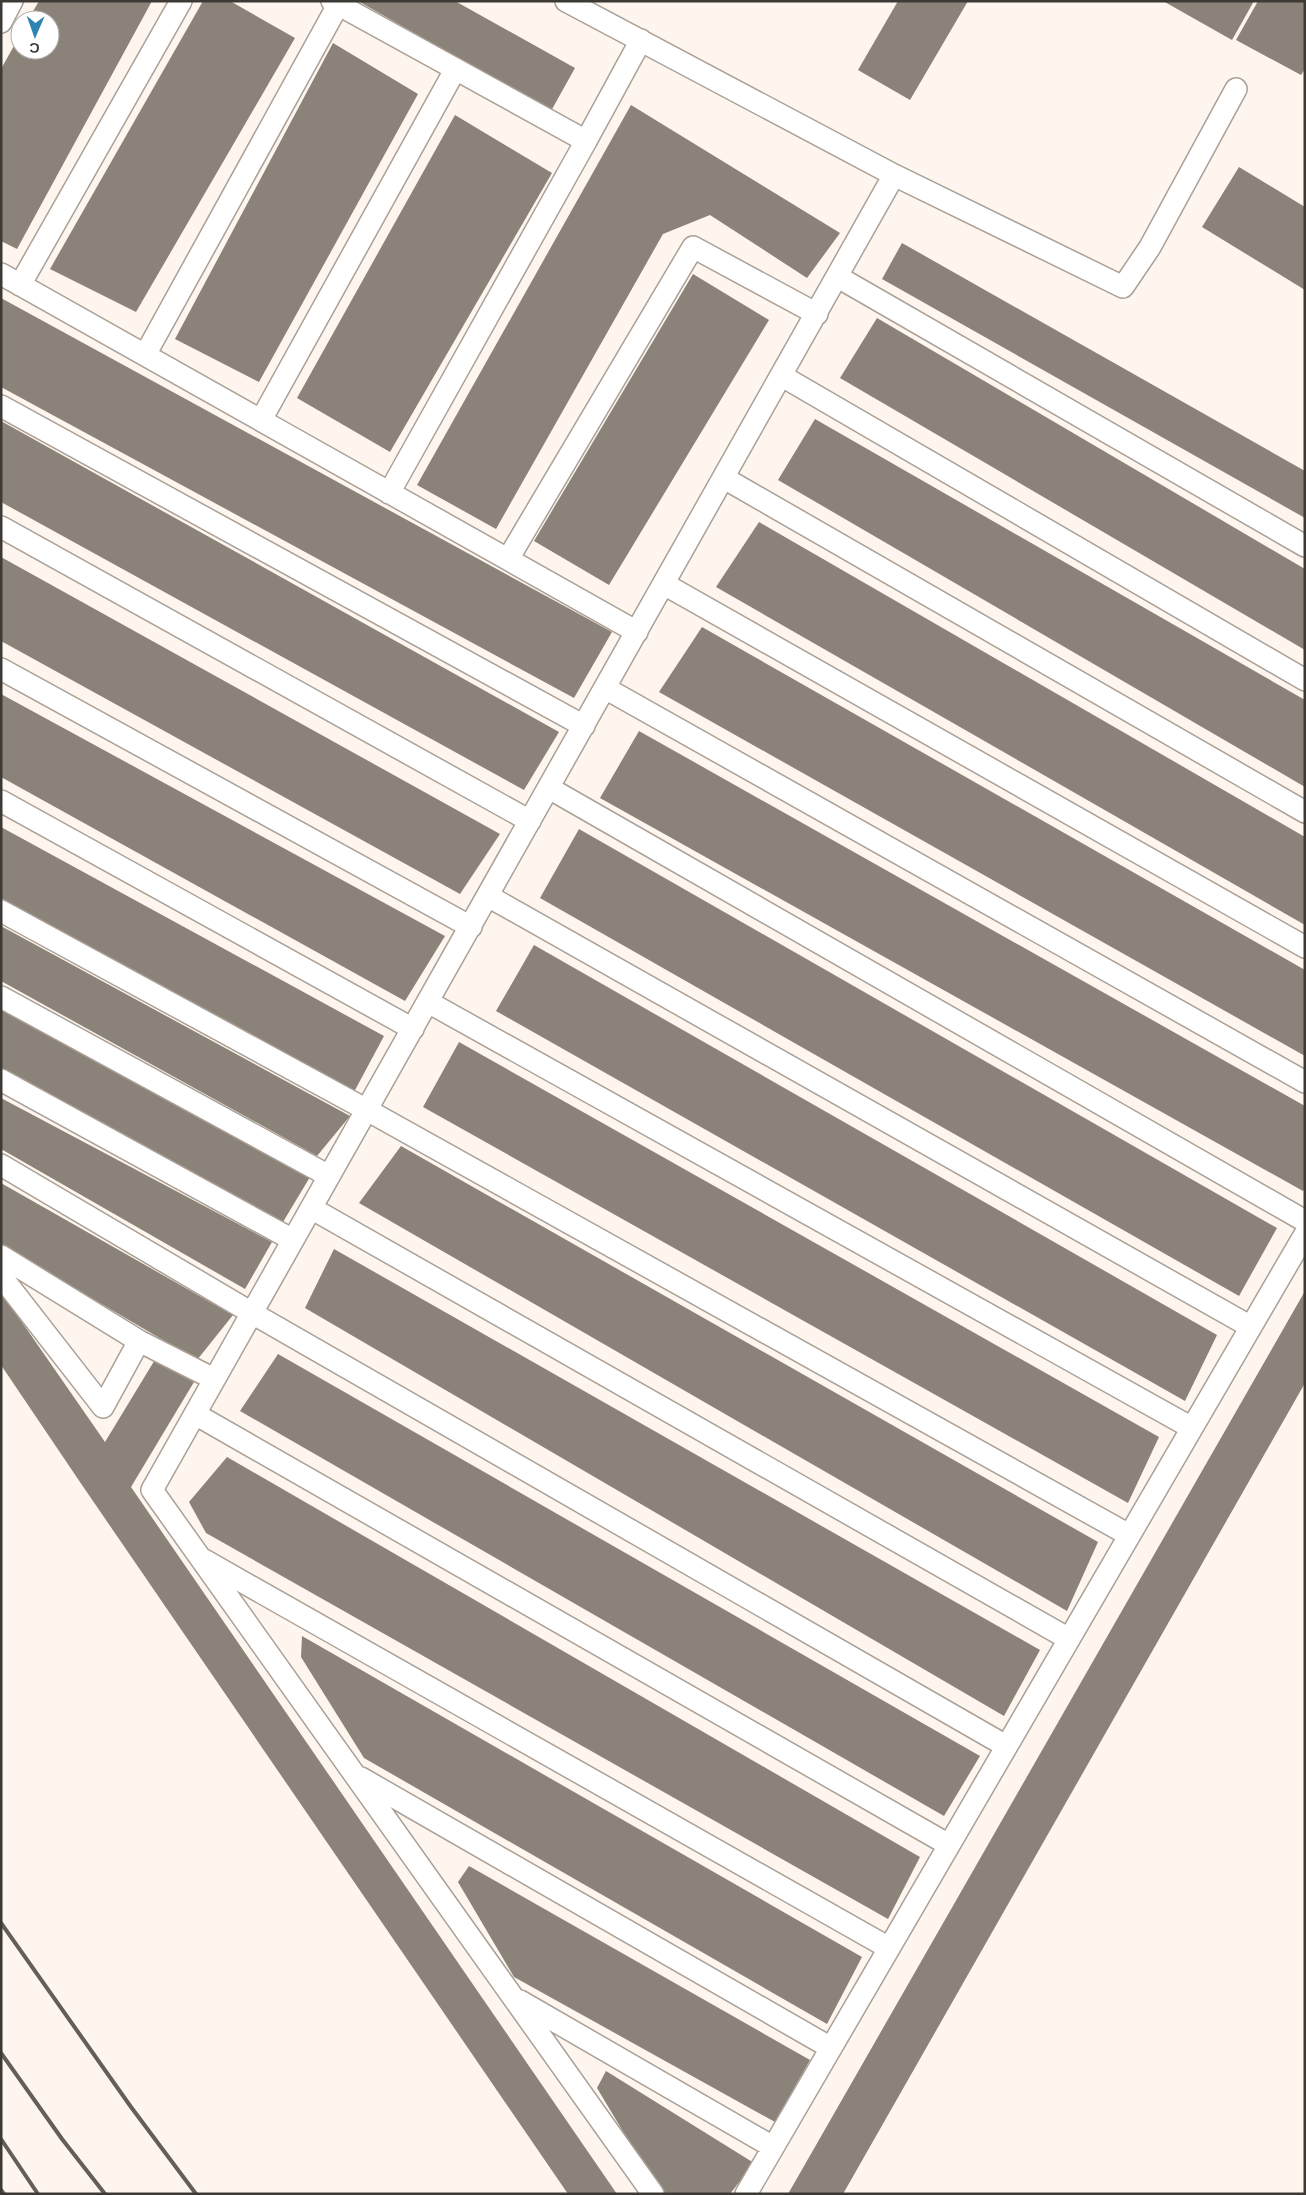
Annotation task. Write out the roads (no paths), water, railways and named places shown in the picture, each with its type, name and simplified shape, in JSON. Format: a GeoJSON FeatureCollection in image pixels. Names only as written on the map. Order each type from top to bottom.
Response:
{"type":"FeatureCollection","features":[{"type":"Feature","properties":{"kind":"lane"},"geometry":{"type":"LineString","coordinates":[[1,22],[12,1]]}},
{"type":"Feature","properties":{"kind":"lane"},"geometry":{"type":"LineString","coordinates":[[20,285],[181,1]]}},
{"type":"Feature","properties":{"kind":"lane"},"geometry":{"type":"LineString","coordinates":[[566,1],[894,174],[1123,287],[1150,247],[1236,89]]}},
{"type":"Feature","properties":{"kind":"lane"},"geometry":{"type":"LineString","coordinates":[[145,355],[335,3],[586,141]]}},
{"type":"Feature","properties":{"kind":"lane"},"geometry":{"type":"LineString","coordinates":[[389,493],[641,40]]}},
{"type":"Feature","properties":{"kind":"lane"},"geometry":{"type":"LineString","coordinates":[[261,420],[455,70]]}},
{"type":"Feature","properties":{"kind":"lane"},"geometry":{"type":"LineString","coordinates":[[653,2194],[152,1490],[838,277],[894,174]]}},
{"type":"Feature","properties":{"kind":"lane"},"geometry":{"type":"LineString","coordinates":[[508,559],[692,246],[817,314]]}},
{"type":"Feature","properties":{"kind":"lane"},"geometry":{"type":"LineString","coordinates":[[1,274],[637,632]]}},
{"type":"Feature","properties":{"kind":"lane"},"geometry":{"type":"LineString","coordinates":[[838,277],[1305,546]]}},
{"type":"Feature","properties":{"kind":"lane"},"geometry":{"type":"LineString","coordinates":[[782,376],[1305,680]]}},
{"type":"Feature","properties":{"kind":"lane"},"geometry":{"type":"LineString","coordinates":[[1,406],[584,726]]}},
{"type":"Feature","properties":{"kind":"lane"},"geometry":{"type":"LineString","coordinates":[[724,478],[1305,812]]}},
{"type":"Feature","properties":{"kind":"lane"},"geometry":{"type":"LineString","coordinates":[[1,528],[530,821]]}},
{"type":"Feature","properties":{"kind":"lane"},"geometry":{"type":"LineString","coordinates":[[664,584],[1305,947]]}},
{"type":"Feature","properties":{"kind":"lane"},"geometry":{"type":"LineString","coordinates":[[1,669],[471,927]]}},
{"type":"Feature","properties":{"kind":"lane"},"geometry":{"type":"LineString","coordinates":[[606,688],[1305,1082]]}},
{"type":"Feature","properties":{"kind":"lane"},"geometry":{"type":"LineString","coordinates":[[548,788],[1305,1221]]}},
{"type":"Feature","properties":{"kind":"lane"},"geometry":{"type":"LineString","coordinates":[[1,801],[412,1029]]}},
{"type":"Feature","properties":{"kind":"lane"},"geometry":{"type":"LineString","coordinates":[[488,896],[1251,1327]]}},
{"type":"Feature","properties":{"kind":"lane"},"geometry":{"type":"LineString","coordinates":[[1,911],[367,1110],[1129,1535]]}},
{"type":"Feature","properties":{"kind":"lane"},"geometry":{"type":"LineString","coordinates":[[1,997],[330,1176]]}},
{"type":"Feature","properties":{"kind":"lane"},"geometry":{"type":"LineString","coordinates":[[428,1002],[1192,1428]]}},
{"type":"Feature","properties":{"kind":"lane"},"geometry":{"type":"LineString","coordinates":[[1,1080],[293,1240]]}},
{"type":"Feature","properties":{"kind":"lane"},"geometry":{"type":"LineString","coordinates":[[1,1165],[252,1313],[1006,1746]]}},
{"type":"Feature","properties":{"kind":"lane"},"geometry":{"type":"LineString","coordinates":[[311,1208],[1070,1638]]}},
{"type":"Feature","properties":{"kind":"lane"},"geometry":{"type":"LineString","coordinates":[[746,2194],[1305,1234]]}},
{"type":"Feature","properties":{"kind":"lane"},"geometry":{"type":"LineString","coordinates":[[1,1256],[139,1341],[214,1379]]}},
{"type":"Feature","properties":{"kind":"lane"},"geometry":{"type":"LineString","coordinates":[[1,1276],[103,1407],[139,1341]]}},
{"type":"Feature","properties":{"kind":"lane"},"geometry":{"type":"LineString","coordinates":[[195,1414],[949,1845]]}},
{"type":"Feature","properties":{"kind":"lane"},"geometry":{"type":"LineString","coordinates":[[198,1556],[889,1948]]}},
{"type":"Feature","properties":{"kind":"lane"},"geometry":{"type":"LineString","coordinates":[[353,1774],[831,2048]]}},
{"type":"Feature","properties":{"kind":"lane"},"geometry":{"type":"LineString","coordinates":[[514,1998],[773,2147]]}},
{"type":"Feature","properties":{"kind":"railway"},"geometry":{"type":"LineString","coordinates":[[1,1923],[131,2107],[196,2194]]}},
{"type":"Feature","properties":{"kind":"railway"},"geometry":{"type":"LineString","coordinates":[[1,2053],[62,2139],[105,2194]]}},
{"type":"Feature","properties":{"kind":"railway"},"geometry":{"type":"LineString","coordinates":[[1,2139],[38,2194]]}},
{"type":"Feature","properties":{"kind":"railway"},"geometry":{"type":"LineString","coordinates":[[1,2190],[4,2194]]}}]}
